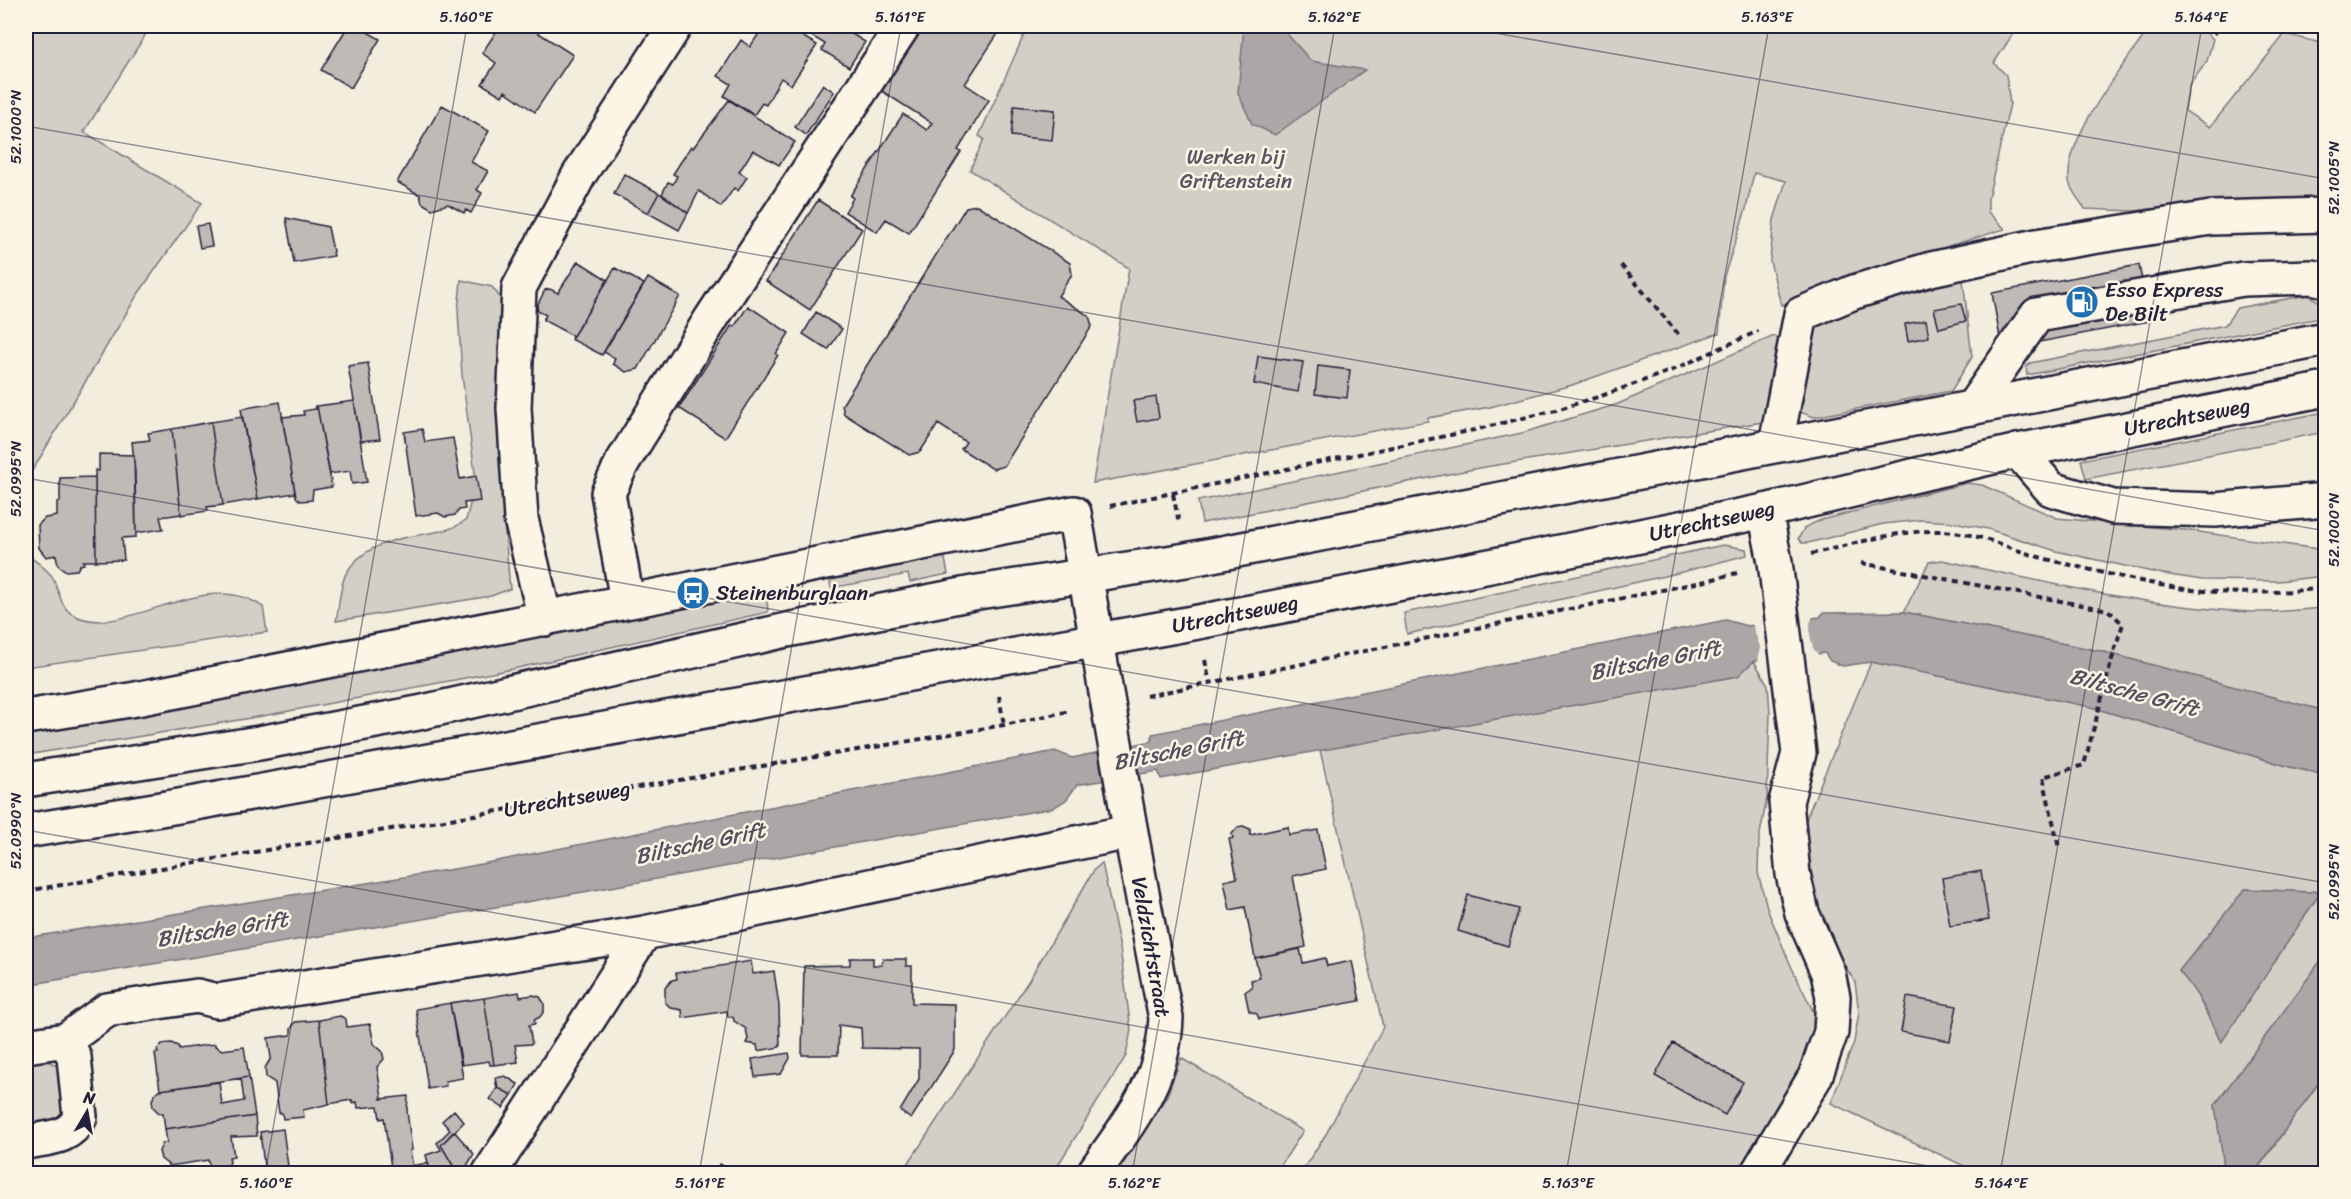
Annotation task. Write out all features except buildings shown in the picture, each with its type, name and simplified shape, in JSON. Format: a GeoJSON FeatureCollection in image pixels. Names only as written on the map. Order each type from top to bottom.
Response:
{"type":"FeatureCollection","features":[{"type":"Feature","properties":{"kind":"street"},"geometry":{"type":"LineString","coordinates":[[545,619],[521,519],[514,408],[519,288],[579,175],[675,26]]}},
{"type":"Feature","properties":{"kind":"street"},"geometry":{"type":"LineString","coordinates":[[627,601],[608,493],[622,463],[711,319],[903,26]]}},
{"type":"Feature","properties":{"kind":"street"},"geometry":{"type":"LineString","coordinates":[[1776,444],[1801,314],[1854,292],[1930,268],[2036,246],[2211,218],[2325,215]]}},
{"type":"Feature","properties":{"kind":"street"},"geometry":{"type":"LineString","coordinates":[[1972,408],[2037,315],[2243,279],[2312,277],[2325,280]]}},
{"type":"Feature","properties":{"kind":"street"},"geometry":{"type":"LineString","coordinates":[[26,780],[259,743],[418,713],[787,630],[978,592],[1186,560],[2325,339]]}},
{"type":"Feature","properties":{"kind":"street","name":"Utrechtseweg"},"geometry":{"type":"LineString","coordinates":[[26,831],[1198,622],[1765,511],[2018,451],[2325,389]]}},
{"type":"Feature","properties":{"kind":"street"},"geometry":{"type":"LineString","coordinates":[[2018,451],[2051,489],[2113,507],[2216,510],[2325,500]]}},
{"type":"Feature","properties":{"kind":"street"},"geometry":{"type":"LineString","coordinates":[[1757,1173],[1815,1077],[1832,1032],[1833,997],[1828,973],[1802,914],[1792,874],[1786,802],[1799,753],[1775,562],[1765,511]]}},
{"type":"Feature","properties":{"kind":"street"},"geometry":{"type":"LineString","coordinates":[[26,717],[136,699],[1074,513],[1109,704]]}},
{"type":"Feature","properties":{"kind":"street","name":"Veldzichtstraat"},"geometry":{"type":"LineString","coordinates":[[1094,1173],[1155,1076],[1165,1042],[1166,1018],[1129,832],[1109,704]]}},
{"type":"Feature","properties":{"kind":"street"},"geometry":{"type":"LineString","coordinates":[[26,1046],[66,1040],[107,1010],[196,996],[217,1001],[644,933],[1129,832]]}},
{"type":"Feature","properties":{"kind":"street"},"geometry":{"type":"LineString","coordinates":[[489,1173],[644,933]]}},
{"type":"Feature","properties":{"kind":"street"},"geometry":{"type":"LineString","coordinates":[[26,1142],[60,1136],[76,1126],[80,1117],[74,1057],[66,1040]]}},
{"type":"Feature","properties":{"kind":"path"},"geometry":{"type":"LineString","coordinates":[[1621,265],[1679,335]]}},
{"type":"Feature","properties":{"kind":"path"},"geometry":{"type":"LineString","coordinates":[[1074,513],[1474,430],[1556,410],[1673,370],[1740,338],[1801,314]]}},
{"type":"Feature","properties":{"kind":"path","name":"Utrechtseweg"},"geometry":{"type":"LineString","coordinates":[[26,891],[1004,725],[1706,581],[1775,562],[1907,532],[1943,531],[1974,536],[2027,554],[2139,581],[2187,589],[2252,593],[2325,588]]}},
{"type":"Feature","properties":{"kind":"path"},"geometry":{"type":"LineString","coordinates":[[1861,563],[2108,610],[2123,624],[2084,765],[2043,777],[2059,848]]}},
{"type":"Feature","properties":{"kind":"green space"},"geometry":{"type":"Polygon","coordinates":[[[26,26],[151,26],[84,132],[202,203],[136,297],[26,481],[26,26]]]}},
{"type":"Feature","properties":{"kind":"green space","name":"Werken bij Griftenstein"},"geometry":{"type":"Polygon","coordinates":[[[1028,26],[2018,26],[1994,63],[2006,75],[2010,104],[1988,198],[1988,212],[2005,229],[1952,245],[1781,305],[1770,261],[1774,220],[1786,181],[1754,173],[1746,209],[1724,276],[1719,333],[1572,385],[1490,407],[1428,418],[1428,421],[1093,483],[1129,268],[970,170],[984,139],[979,136],[1028,26]]]}},
{"type":"Feature","properties":{"kind":"green space"},"geometry":{"type":"Polygon","coordinates":[[[2151,26],[2198,26],[2213,39],[2207,61],[2189,86],[2185,111],[2210,127],[2285,34],[2325,44],[2325,203],[2212,201],[2134,211],[2085,209],[2073,192],[2069,181],[2070,163],[2076,143],[2099,101],[2151,26]]]}},
{"type":"Feature","properties":{"kind":"green space"},"geometry":{"type":"Polygon","coordinates":[[[1962,271],[1972,357],[1951,391],[1814,417],[1797,411],[1808,336],[1837,308],[1962,271]]]}},
{"type":"Feature","properties":{"kind":"green space"},"geometry":{"type":"Polygon","coordinates":[[[461,280],[492,287],[503,301],[502,500],[510,589],[491,596],[336,621],[345,576],[360,557],[388,542],[449,529],[466,520],[476,481],[462,375],[458,312],[461,280]]]}},
{"type":"Feature","properties":{"kind":"green space"},"geometry":{"type":"Polygon","coordinates":[[[2308,295],[2325,305],[2325,317],[2027,375],[2026,367],[2030,363],[2225,325],[2237,308],[2308,295]]]}},
{"type":"Feature","properties":{"kind":"green space"},"geometry":{"type":"Polygon","coordinates":[[[1774,336],[1782,341],[1770,413],[1763,422],[1479,468],[1202,523],[1198,501],[1522,433],[1618,404],[1774,336]]]}},
{"type":"Feature","properties":{"kind":"green space"},"geometry":{"type":"Polygon","coordinates":[[[2325,412],[2325,432],[2086,479],[2081,460],[2325,412]]]}},
{"type":"Feature","properties":{"kind":"green space"},"geometry":{"type":"Polygon","coordinates":[[[1967,483],[1982,485],[2057,518],[2185,530],[2325,550],[2325,576],[2278,581],[2202,580],[2157,573],[2056,551],[1988,529],[1954,522],[1921,520],[1883,524],[1808,543],[1802,543],[1798,539],[1805,527],[1821,520],[1967,483]]]}},
{"type":"Feature","properties":{"kind":"green space"},"geometry":{"type":"Polygon","coordinates":[[[1723,545],[1746,549],[1747,555],[1682,572],[1407,634],[1404,613],[1723,545]]]}},
{"type":"Feature","properties":{"kind":"green space"},"geometry":{"type":"Polygon","coordinates":[[[26,554],[51,575],[62,603],[68,611],[92,621],[114,620],[189,598],[215,594],[240,596],[263,607],[267,632],[26,667],[26,554]]]}},
{"type":"Feature","properties":{"kind":"green space"},"geometry":{"type":"Polygon","coordinates":[[[944,554],[948,574],[910,582],[908,574],[831,588],[829,576],[944,554]]]}},
{"type":"Feature","properties":{"kind":"green space"},"geometry":{"type":"Polygon","coordinates":[[[1942,560],[2096,592],[2174,605],[2252,612],[2325,608],[2325,711],[2100,651],[1904,612],[1929,562],[1942,560]]]}},
{"type":"Feature","properties":{"kind":"green space"},"geometry":{"type":"Polygon","coordinates":[[[769,590],[772,599],[767,601],[768,612],[513,669],[257,717],[26,755],[26,731],[398,664],[769,590]]]}},
{"type":"Feature","properties":{"kind":"green space"},"geometry":{"type":"Polygon","coordinates":[[[1754,661],[1768,685],[1770,713],[1767,798],[1759,839],[1758,873],[1768,911],[1814,1013],[1817,1033],[1810,1063],[1741,1173],[1300,1174],[1326,1134],[1383,1027],[1320,750],[1737,676],[1754,661]]]}},
{"type":"Feature","properties":{"kind":"green space"},"geometry":{"type":"Polygon","coordinates":[[[1871,662],[2091,707],[2290,767],[2325,775],[2325,955],[2215,1105],[2225,1173],[1979,1173],[1831,1103],[1854,1042],[1859,1013],[1855,982],[1815,918],[1799,845],[1808,814],[1871,662]],[[2245,889],[2179,971],[2194,989],[2221,1042],[2322,890],[2309,892],[2245,889]]]}},
{"type":"Feature","properties":{"kind":"green space"},"geometry":{"type":"Polygon","coordinates":[[[1102,863],[1120,948],[1131,1030],[1126,1056],[1053,1173],[902,1173],[1029,980],[1094,870],[1102,863]]]}},
{"type":"Feature","properties":{"kind":"green space"},"geometry":{"type":"Polygon","coordinates":[[[1181,1058],[1303,1131],[1276,1173],[1117,1173],[1167,1096],[1181,1058]]]}},
{"type":"Feature","properties":{"kind":"green space"},"geometry":{"type":"Polygon","coordinates":[[[50,1062],[60,1068],[69,1099],[61,1118],[26,1129],[26,1063],[50,1062]]]}},
{"type":"Feature","properties":{"kind":"green space"},"geometry":{"type":"Polygon","coordinates":[[[2325,1074],[2325,1165],[2319,1173],[2254,1174],[2325,1074]]]}},
{"type":"Feature","properties":{"kind":"water"},"geometry":{"type":"Polygon","coordinates":[[[1244,26],[1280,26],[1311,61],[1365,70],[1275,135],[1252,124],[1238,93],[1244,26]]]}},
{"type":"Feature","properties":{"kind":"water","name":"Biltsche Grift"},"geometry":{"type":"Polygon","coordinates":[[[1904,612],[2100,651],[2325,711],[2325,775],[2290,767],[2091,707],[1871,662],[1843,666],[1830,661],[1825,653],[1754,661],[1738,676],[1161,779],[1158,771],[1077,785],[1066,800],[1053,808],[544,899],[26,985],[26,938],[466,867],[1055,751],[1072,758],[1152,741],[1152,734],[1726,620],[1747,626],[1820,617],[1823,613],[1904,612]]]}},
{"type":"Feature","properties":{"kind":"water"},"geometry":{"type":"Polygon","coordinates":[[[2245,889],[2309,892],[2322,890],[2221,1043],[2203,1005],[2179,971],[2245,889]]]}},
{"type":"Feature","properties":{"kind":"water"},"geometry":{"type":"Polygon","coordinates":[[[2325,955],[2325,1074],[2254,1173],[2225,1173],[2215,1105],[2325,955]]]}},
{"type":"Feature","properties":{"kind":"pier"},"geometry":{"type":"Polygon","coordinates":[[[1814,614],[1810,623],[1810,635],[1813,648],[1820,657],[1758,664],[1760,647],[1752,623],[1814,614]]]}},
{"type":"Feature","properties":{"kind":"place","name":"Esso Express De Bilt"},"geometry":{"type":"Point","coordinates":[2082,302]}},
{"type":"Feature","properties":{"kind":"place","name":"Steinenburglaan"},"geometry":{"type":"Point","coordinates":[693,593]}}]}
